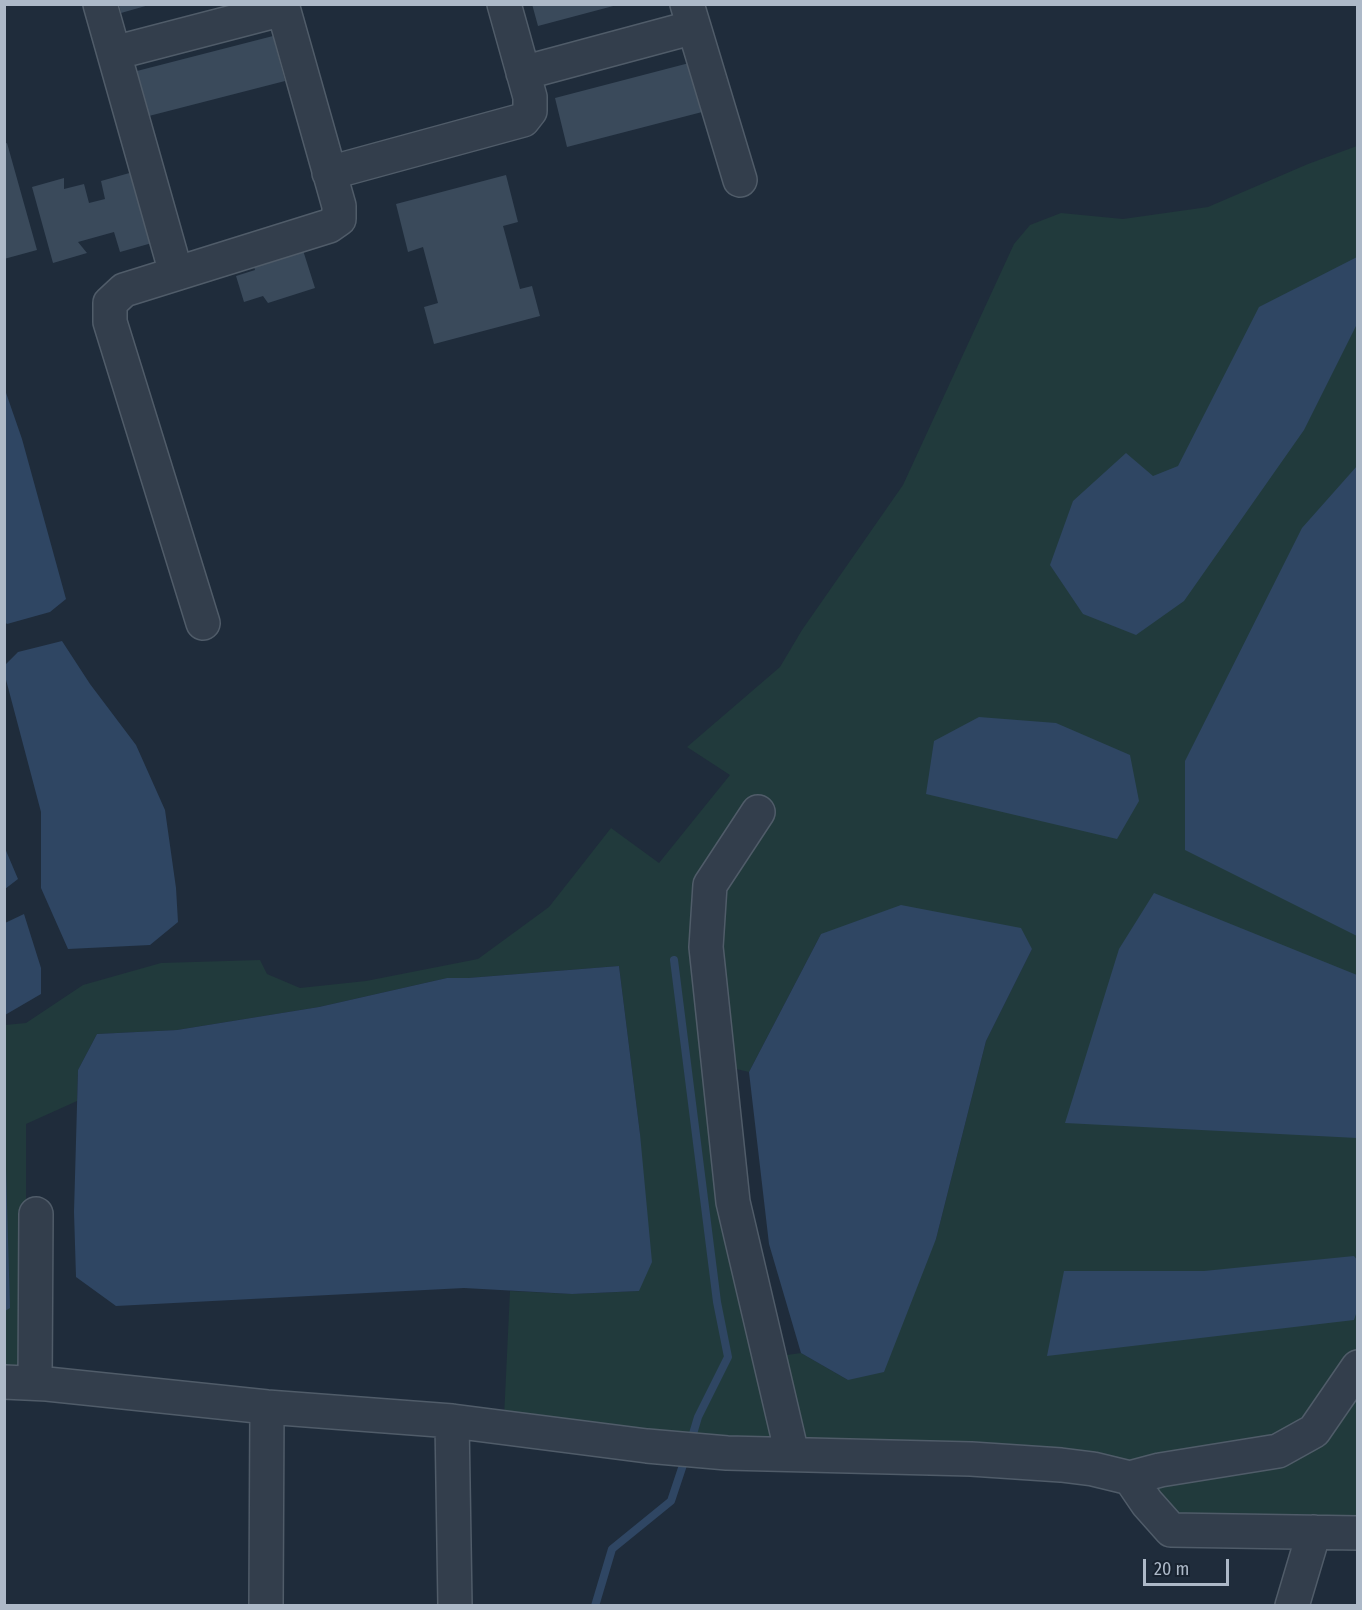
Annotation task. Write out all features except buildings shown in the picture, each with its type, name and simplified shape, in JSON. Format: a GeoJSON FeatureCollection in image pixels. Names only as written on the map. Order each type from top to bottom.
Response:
{"type":"FeatureCollection","features":[{"type":"Feature","properties":{"kind":"street"},"geometry":{"type":"LineString","coordinates":[[100,4],[176,273]]}},
{"type":"Feature","properties":{"kind":"street"},"geometry":{"type":"LineString","coordinates":[[329,172],[523,120],[530,111],[530,97],[504,4]]}},
{"type":"Feature","properties":{"kind":"street"},"geometry":{"type":"LineString","coordinates":[[114,52],[283,7],[339,206],[339,219],[329,226],[124,290],[110,303],[110,322],[203,623]]}},
{"type":"Feature","properties":{"kind":"street"},"geometry":{"type":"LineString","coordinates":[[523,73],[691,16],[740,180]]}},
{"type":"Feature","properties":{"kind":"street"},"geometry":{"type":"LineString","coordinates":[[758,812],[710,885],[706,947],[732,1202],[792,1454]]}},
{"type":"Feature","properties":{"kind":"street"},"geometry":{"type":"LineString","coordinates":[[36,1214],[20,1383],[267,1407],[452,1421],[647,1446],[727,1453],[982,1460],[1093,1469],[1130,1478],[1160,1470],[1278,1451],[1314,1431],[1358,1367]]}},
{"type":"Feature","properties":{"kind":"street"},"geometry":{"type":"LineString","coordinates":[[266,1605],[267,1407]]}},
{"type":"Feature","properties":{"kind":"street"},"geometry":{"type":"LineString","coordinates":[[452,1421],[455,1605]]}},
{"type":"Feature","properties":{"kind":"street"},"geometry":{"type":"LineString","coordinates":[[1130,1478],[1147,1503],[1171,1530],[1358,1533]]}},
{"type":"Feature","properties":{"kind":"street"},"geometry":{"type":"LineString","coordinates":[[1292,1605],[1314,1532]]}},
{"type":"Feature","properties":{"kind":"green space"},"geometry":{"type":"Polygon","coordinates":[[[1357,146],[1358,1348],[1307,1424],[1275,1441],[1131,1467],[800,1444],[780,1356],[801,1353],[848,1380],[936,1239],[986,1041],[1032,949],[821,934],[749,1072],[728,1067],[779,1443],[504,1418],[510,1291],[572,1294],[639,1291],[640,1134],[619,966],[447,978],[319,1007],[177,1030],[97,1034],[78,1070],[77,1101],[26,1124],[26,1373],[5,1373],[5,1025],[26,1023],[83,985],[161,963],[260,960],[267,974],[300,988],[366,981],[478,959],[549,907],[611,828],[659,863],[730,775],[687,747],[780,667],[802,630],[903,485],[1014,244],[1030,225],[1061,213],[1123,219],[1208,207],[1308,164],[1357,146]]]}},
{"type":"Feature","properties":{"kind":"green space"},"geometry":{"type":"Polygon","coordinates":[[[1357,1383],[1357,1522],[1176,1520],[1146,1484],[1282,1461],[1357,1383]]]}},
{"type":"Feature","properties":{"kind":"water"},"geometry":{"type":"Polygon","coordinates":[[[1357,257],[1357,324],[1304,430],[1184,601],[1136,635],[1083,614],[1050,565],[1073,501],[1126,453],[1153,476],[1178,466],[1259,307],[1357,257]]]}},
{"type":"Feature","properties":{"kind":"water"},"geometry":{"type":"Polygon","coordinates":[[[4,387],[22,439],[66,599],[50,612],[7,624],[4,621],[4,387]]]}},
{"type":"Feature","properties":{"kind":"water"},"geometry":{"type":"Polygon","coordinates":[[[1357,466],[1357,936],[1185,850],[1185,761],[1302,528],[1357,466]]]}},
{"type":"Feature","properties":{"kind":"water"},"geometry":{"type":"Polygon","coordinates":[[[62,641],[90,684],[136,745],[165,810],[176,888],[178,922],[150,945],[68,949],[41,888],[41,812],[5,676],[5,665],[18,652],[62,641]]]}},
{"type":"Feature","properties":{"kind":"water"},"geometry":{"type":"Polygon","coordinates":[[[979,717],[1056,723],[1130,755],[1139,801],[1117,839],[926,794],[934,741],[979,717]]]}},
{"type":"Feature","properties":{"kind":"water"},"geometry":{"type":"Polygon","coordinates":[[[4,846],[18,879],[5,889],[4,889],[4,846]]]}},
{"type":"Feature","properties":{"kind":"water"},"geometry":{"type":"Polygon","coordinates":[[[1154,893],[1357,975],[1357,1138],[1065,1123],[1119,949],[1154,893]]]}},
{"type":"Feature","properties":{"kind":"water"},"geometry":{"type":"Polygon","coordinates":[[[901,905],[1021,928],[1032,949],[986,1041],[936,1239],[884,1372],[848,1380],[801,1353],[769,1244],[749,1072],[821,934],[901,905]]]}},
{"type":"Feature","properties":{"kind":"water"},"geometry":{"type":"Polygon","coordinates":[[[24,914],[41,968],[41,994],[5,1015],[5,923],[24,914]]]}},
{"type":"Feature","properties":{"kind":"water"},"geometry":{"type":"Polygon","coordinates":[[[619,966],[640,1134],[652,1262],[639,1291],[572,1294],[464,1288],[116,1306],[76,1277],[74,1212],[78,1070],[97,1034],[177,1030],[319,1007],[447,978],[619,966]]]}},
{"type":"Feature","properties":{"kind":"water"},"geometry":{"type":"Polygon","coordinates":[[[4,1099],[10,1308],[5,1311],[4,1311],[4,1099]]]}},
{"type":"Feature","properties":{"kind":"water"},"geometry":{"type":"Polygon","coordinates":[[[1354,1256],[1358,1261],[1357,1311],[1354,1320],[1047,1356],[1064,1271],[1204,1271],[1354,1256]]]}},
{"type":"Feature","properties":{"kind":"waterway"},"geometry":{"type":"LineString","coordinates":[[674,960],[717,1302],[728,1357],[698,1417],[690,1444]]}},
{"type":"Feature","properties":{"kind":"waterway"},"geometry":{"type":"LineString","coordinates":[[595,1606],[612,1549],[671,1501],[686,1456]]}}]}
